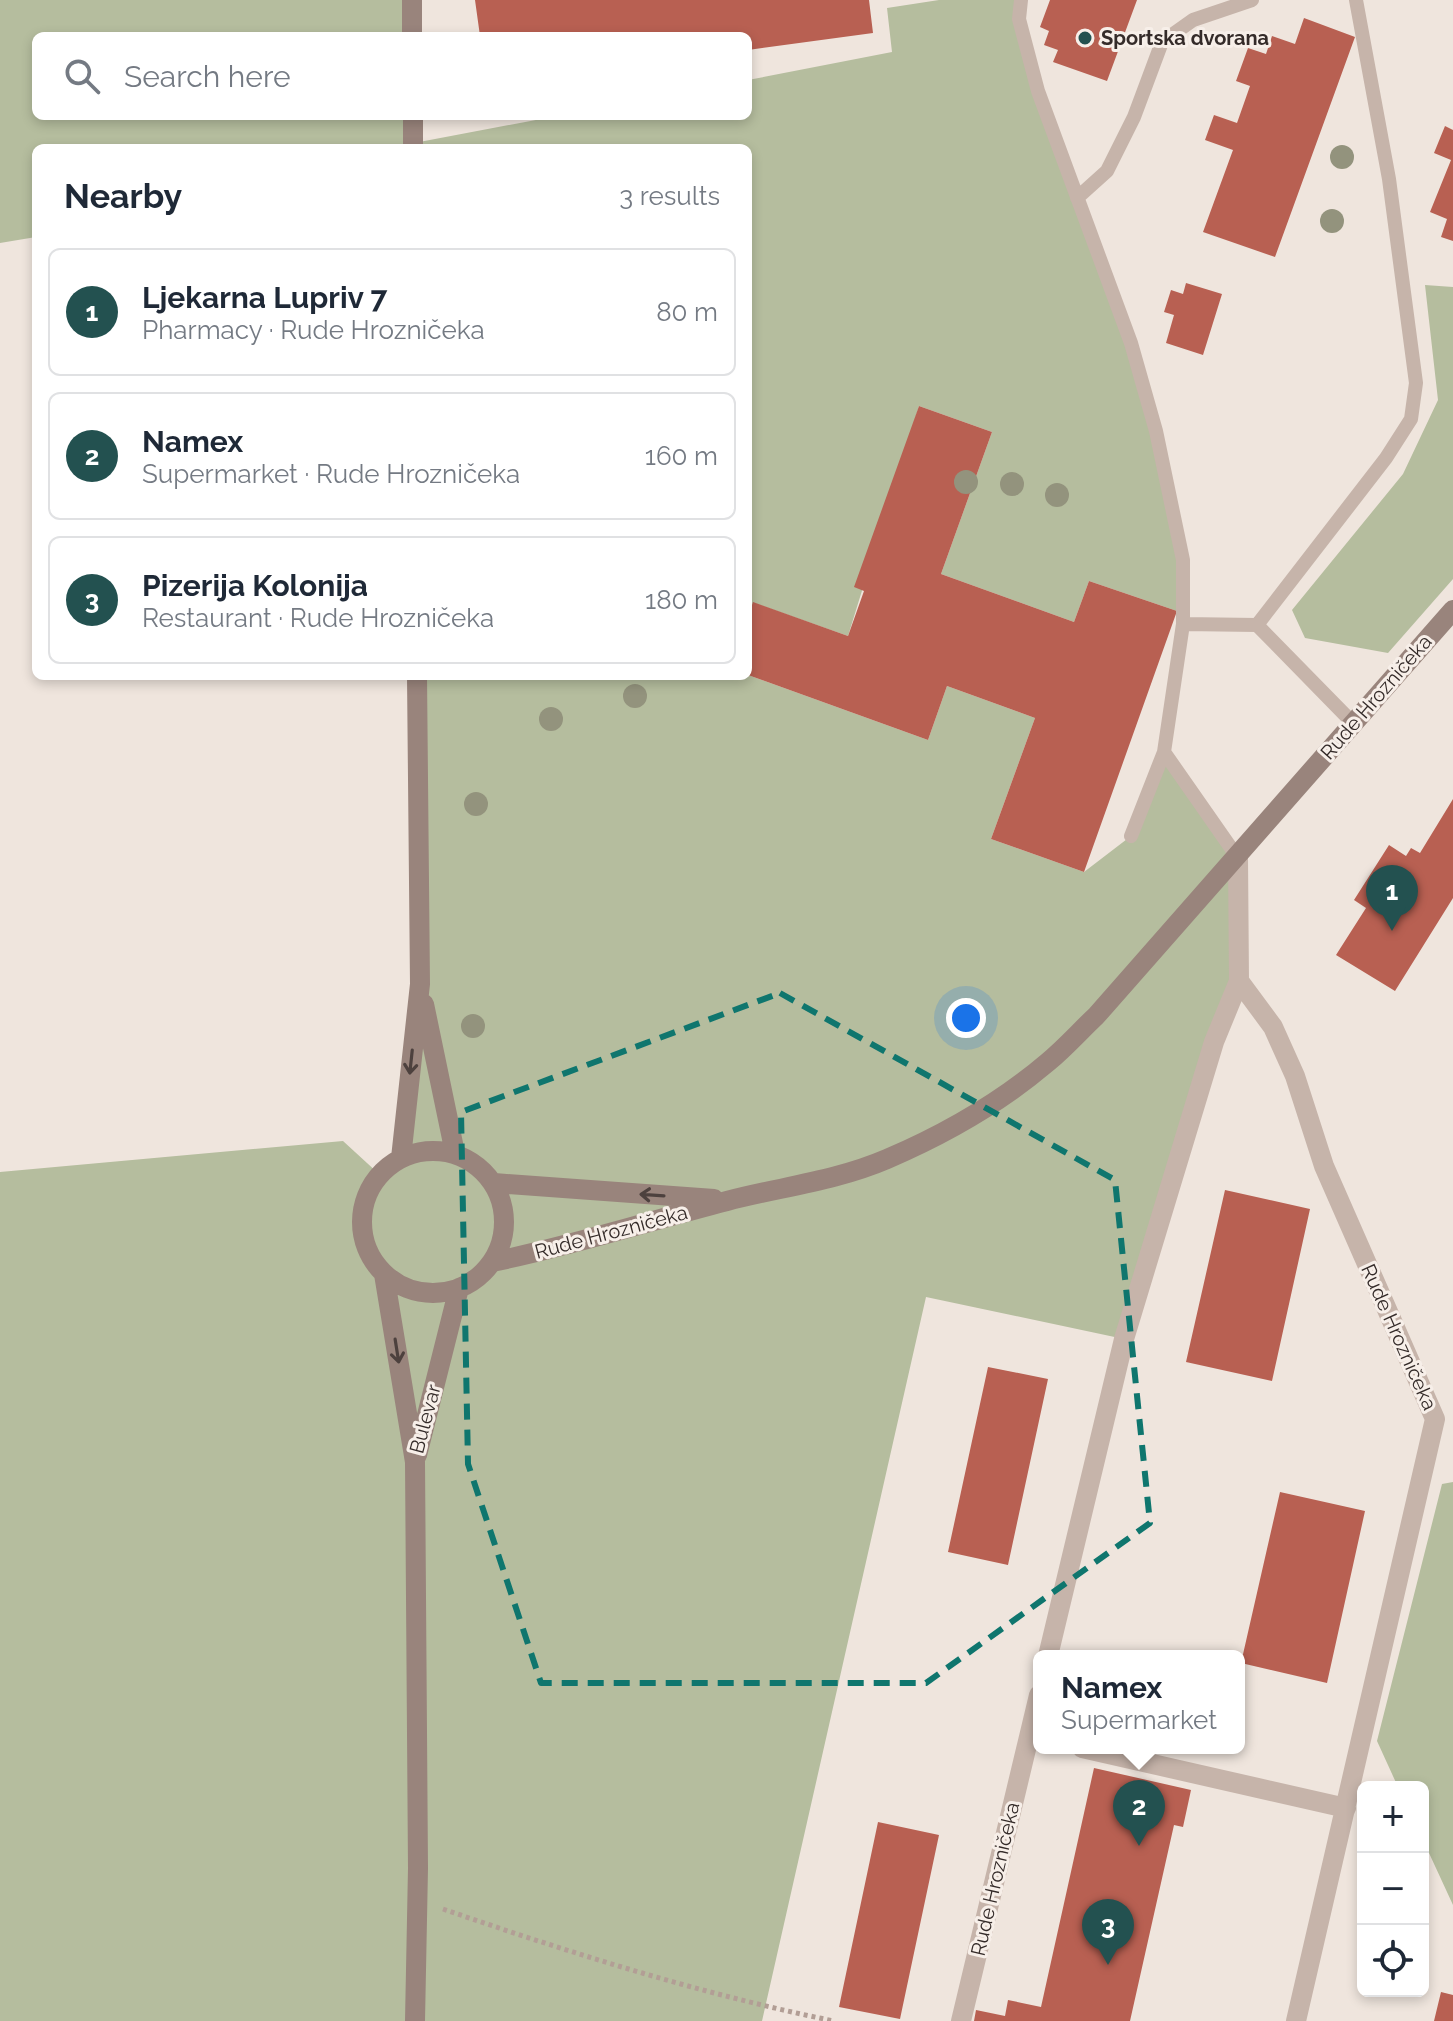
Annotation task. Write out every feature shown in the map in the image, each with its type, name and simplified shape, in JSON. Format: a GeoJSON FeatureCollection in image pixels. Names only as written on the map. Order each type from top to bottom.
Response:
{"type":"FeatureCollection","features":[{"type":"Feature","properties":{"kind":"main road"},"geometry":{"type":"LineString","coordinates":[[412,0],[412,32]]}},
{"type":"Feature","properties":{"kind":"main road"},"geometry":{"type":"LineString","coordinates":[[413,120],[413,144]]}},
{"type":"Feature","properties":{"kind":"main road","name":"Rude Hrozničeka"},"geometry":{"type":"LineString","coordinates":[[492,1262],[562,1248],[730,1200],[810,1184],[885,1160],[1008,1093],[1048,1062],[1096,1016],[1453,610]]}},
{"type":"Feature","properties":{"kind":"main road"},"geometry":{"type":"LineString","coordinates":[[401,1158],[420,984],[417,680]]}},
{"type":"Feature","properties":{"kind":"main road"},"geometry":{"type":"LineString","coordinates":[[420,984],[455,1153]]}},
{"type":"Feature","properties":{"kind":"main road"},"geometry":{"type":"LineString","coordinates":[[427,1150],[455,1153],[481,1168],[494,1183],[504,1209],[503,1237],[492,1262],[477,1278],[459,1288],[433,1293],[407,1288],[384,1274],[368,1252],[361,1226],[365,1198],[379,1174],[401,1158],[427,1150]]}},
{"type":"Feature","properties":{"kind":"main road","name":"Rude Hrozničeka"},"geometry":{"type":"LineString","coordinates":[[494,1183],[730,1200]]}},
{"type":"Feature","properties":{"kind":"main road","name":"Bulevar"},"geometry":{"type":"LineString","coordinates":[[384,1274],[415,1462]]}},
{"type":"Feature","properties":{"kind":"main road","name":"Bulevar"},"geometry":{"type":"LineString","coordinates":[[415,1462],[459,1288]]}},
{"type":"Feature","properties":{"kind":"main road"},"geometry":{"type":"LineString","coordinates":[[415,1462],[415,2021]]}},
{"type":"Feature","properties":{"kind":"street"},"geometry":{"type":"LineString","coordinates":[[1049,1650],[1124,1339],[1214,1042],[1239,981],[1238,858]]}},
{"type":"Feature","properties":{"kind":"street","name":"Rude Hrozničeka"},"geometry":{"type":"LineString","coordinates":[[1239,981],[1273,1027],[1295,1076],[1324,1166],[1444,1417],[1296,2021]]}},
{"type":"Feature","properties":{"kind":"street","name":"Rude Hrozničeka"},"geometry":{"type":"LineString","coordinates":[[961,2021],[1033,1742]]}},
{"type":"Feature","properties":{"kind":"street"},"geometry":{"type":"LineString","coordinates":[[1108,1754],[1346,1808]]}},
{"type":"Feature","properties":{"kind":"lane"},"geometry":{"type":"LineString","coordinates":[[1021,0],[1019,19],[1038,91],[1131,343],[1156,431],[1183,560],[1183,624],[1164,752],[1131,836]]}},
{"type":"Feature","properties":{"kind":"lane"},"geometry":{"type":"LineString","coordinates":[[1077,198],[1107,171],[1134,117],[1162,42],[1193,20],[1252,0]]}},
{"type":"Feature","properties":{"kind":"lane"},"geometry":{"type":"LineString","coordinates":[[1257,625],[1386,458],[1411,419],[1416,383],[1389,179],[1356,0]]}},
{"type":"Feature","properties":{"kind":"lane"},"geometry":{"type":"LineString","coordinates":[[1183,624],[1257,625],[1352,722]]}},
{"type":"Feature","properties":{"kind":"lane"},"geometry":{"type":"LineString","coordinates":[[1164,752],[1238,858]]}},
{"type":"Feature","properties":{"kind":"path"},"geometry":{"type":"LineString","coordinates":[[417,1900],[545,1944],[765,2007],[834,2021]]}},
{"type":"Feature","properties":{"kind":"highlighted area"},"geometry":{"type":"Polygon","coordinates":[[[780,993],[1115,1180],[1150,1523],[926,1683],[541,1683],[468,1464],[461,1112],[780,993]]]}},
{"type":"Feature","properties":{"kind":"green space"},"geometry":{"type":"Polygon","coordinates":[[[0,0],[412,0],[412,32],[32,32],[32,120],[413,120],[414,143],[536,120],[752,120],[752,79],[892,52],[887,8],[939,0],[1021,0],[1019,19],[1131,343],[1183,560],[1177,611],[1089,581],[1074,622],[941,574],[992,432],[919,406],[848,636],[754,603],[752,608],[752,144],[32,144],[32,238],[0,243],[0,0]]]}},
{"type":"Feature","properties":{"kind":"green space"},"geometry":{"type":"Polygon","coordinates":[[[1425,285],[1453,287],[1453,579],[1388,653],[1305,638],[1292,610],[1403,474],[1438,400],[1425,285]]]}},
{"type":"Feature","properties":{"kind":"green space"},"geometry":{"type":"Polygon","coordinates":[[[752,676],[928,740],[947,686],[1035,718],[991,839],[1084,872],[1131,836],[1164,752],[1238,858],[1239,981],[1124,1339],[926,1297],[762,2021],[0,2021],[0,1172],[343,1141],[379,1174],[400,1158],[420,984],[417,680],[752,680],[752,676]]]}},
{"type":"Feature","properties":{"kind":"green space"},"geometry":{"type":"Polygon","coordinates":[[[1453,1482],[1453,1905],[1429,1853],[1429,1781],[1395,1781],[1377,1741],[1442,1484],[1453,1482]]]}},
{"type":"Feature","properties":{"kind":"building"},"geometry":{"type":"Polygon","coordinates":[[[475,0],[869,0],[873,33],[752,49],[752,32],[479,32],[475,0]]]}},
{"type":"Feature","properties":{"kind":"building","name":"Sportska dvorana"},"geometry":{"type":"Polygon","coordinates":[[[1050,0],[1137,0],[1107,81],[1053,62],[1058,50],[1044,45],[1049,31],[1040,27],[1050,0]]]}},
{"type":"Feature","properties":{"kind":"building"},"geometry":{"type":"Polygon","coordinates":[[[1304,18],[1355,37],[1275,257],[1203,232],[1233,150],[1205,140],[1214,115],[1237,123],[1250,86],[1236,81],[1248,48],[1266,54],[1272,36],[1295,44],[1304,18]]]}},
{"type":"Feature","properties":{"kind":"building"},"geometry":{"type":"Polygon","coordinates":[[[1445,126],[1453,130],[1453,241],[1441,237],[1447,219],[1430,212],[1451,160],[1434,153],[1445,126]]]}},
{"type":"Feature","properties":{"kind":"building"},"geometry":{"type":"Polygon","coordinates":[[[1186,283],[1222,294],[1203,355],[1166,343],[1174,315],[1164,312],[1171,290],[1183,294],[1186,283]]]}},
{"type":"Feature","properties":{"kind":"building"},"geometry":{"type":"Polygon","coordinates":[[[919,406],[992,432],[941,574],[1074,622],[1089,581],[1177,611],[1084,872],[991,839],[1035,718],[947,686],[928,740],[752,676],[753,602],[848,636],[864,591],[854,587],[919,406]]]}},
{"type":"Feature","properties":{"kind":"building"},"geometry":{"type":"Polygon","coordinates":[[[1453,799],[1453,898],[1395,991],[1336,955],[1366,908],[1354,900],[1389,845],[1406,856],[1411,848],[1420,853],[1453,799]]]}},
{"type":"Feature","properties":{"kind":"building"},"geometry":{"type":"Polygon","coordinates":[[[1225,1190],[1310,1209],[1272,1381],[1186,1362],[1225,1190]]]}},
{"type":"Feature","properties":{"kind":"building"},"geometry":{"type":"Polygon","coordinates":[[[988,1367],[1048,1379],[1008,1565],[948,1552],[988,1367]]]}},
{"type":"Feature","properties":{"kind":"building"},"geometry":{"type":"Polygon","coordinates":[[[1280,1492],[1365,1511],[1327,1683],[1245,1664],[1244,1650],[1280,1492]]]}},
{"type":"Feature","properties":{"kind":"building"},"geometry":{"type":"Polygon","coordinates":[[[1094,1768],[1191,1790],[1183,1827],[1174,1825],[1130,2021],[974,2021],[976,2010],[1005,2016],[1008,2000],[1041,2007],[1094,1768]]]}},
{"type":"Feature","properties":{"kind":"building"},"geometry":{"type":"Polygon","coordinates":[[[878,1822],[939,1835],[900,2019],[839,2007],[878,1822]]]}},
{"type":"Feature","properties":{"kind":"building"},"geometry":{"type":"Polygon","coordinates":[[[1441,1992],[1453,1995],[1453,2021],[1434,2021],[1441,1992]]]}},
{"type":"Feature","properties":{"kind":"place","name":"Sportska dvorana"},"geometry":{"type":"Point","coordinates":[1085,38]}},
{"type":"Feature","properties":{"kind":"place","name":"Ljekarna Lupriv 7"},"geometry":{"type":"Point","coordinates":[1392,931]}},
{"type":"Feature","properties":{"kind":"place","name":"Namex"},"geometry":{"type":"Point","coordinates":[1139,1846]}},
{"type":"Feature","properties":{"kind":"place","name":"Pizerija Kolonija"},"geometry":{"type":"Point","coordinates":[1108,1965]}}]}
